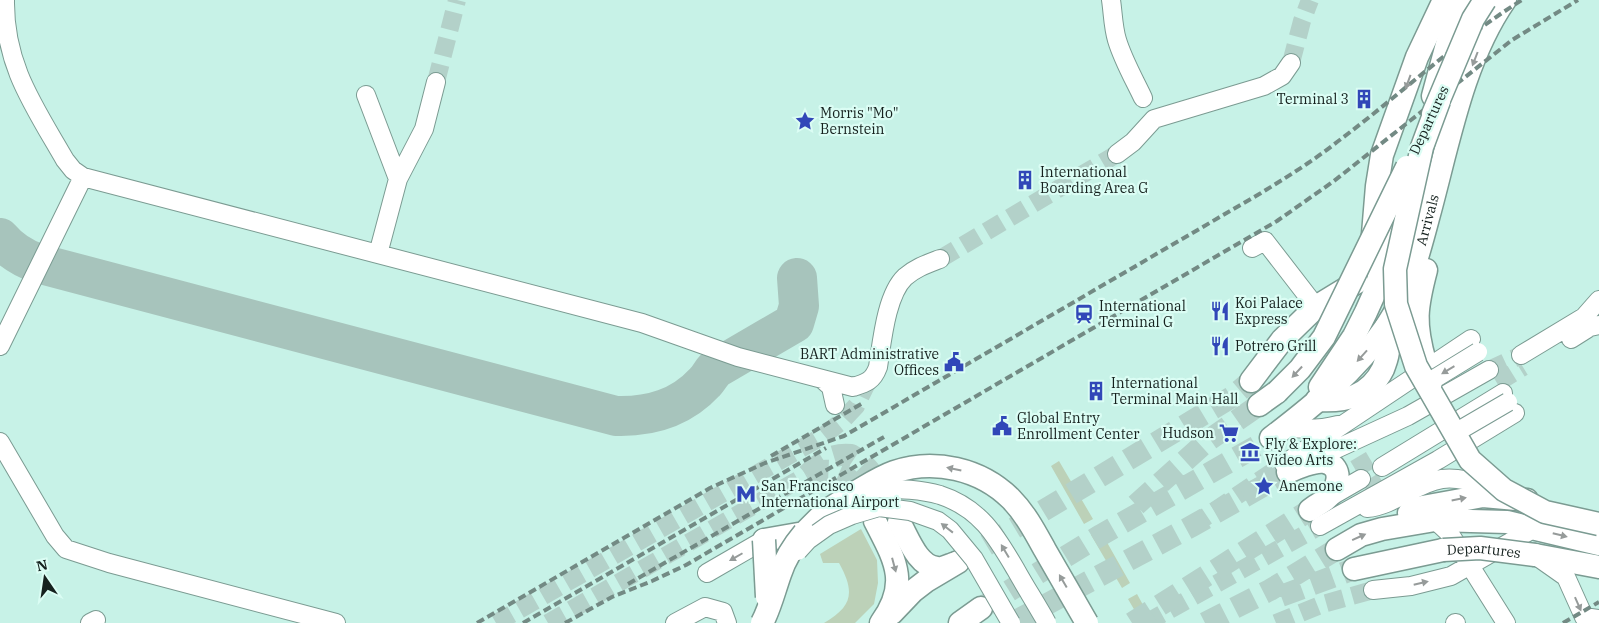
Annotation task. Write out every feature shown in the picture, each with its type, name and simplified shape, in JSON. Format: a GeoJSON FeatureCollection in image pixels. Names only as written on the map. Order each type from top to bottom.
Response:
{"type":"FeatureCollection","features":[{"type":"Feature","properties":{"kind":"main road","name":"Departures"},"geometry":{"type":"LineString","coordinates":[[1372,239],[1376,222],[1377,186],[1382,155],[1418,57],[1444,0]]}},
{"type":"Feature","properties":{"kind":"main road"},"geometry":{"type":"LineString","coordinates":[[1278,432],[1310,406],[1354,336],[1374,292],[1426,123],[1450,32],[1465,0]]}},
{"type":"Feature","properties":{"kind":"main road","name":"Departures"},"geometry":{"type":"LineString","coordinates":[[1259,406],[1300,370],[1324,337],[1439,102],[1473,20],[1484,0]]}},
{"type":"Feature","properties":{"kind":"main road"},"geometry":{"type":"LineString","coordinates":[[1484,0],[1488,28]]}},
{"type":"Feature","properties":{"kind":"main road","name":"Arrivals"},"geometry":{"type":"LineString","coordinates":[[1310,406],[1353,397],[1365,392],[1378,379],[1386,362],[1388,351],[1386,327],[1401,300],[1415,267],[1461,96],[1488,28],[1505,0]]}},
{"type":"Feature","properties":{"kind":"main road"},"geometry":{"type":"LineString","coordinates":[[1439,102],[1422,146],[1416,168],[1395,269],[1398,312],[1410,350],[1416,366],[1470,460],[1504,490],[1596,541]]}},
{"type":"Feature","properties":{"kind":"main road"},"geometry":{"type":"LineString","coordinates":[[1425,362],[1417,328],[1417,311],[1444,194],[1442,168]]}},
{"type":"Feature","properties":{"kind":"main road"},"geometry":{"type":"LineString","coordinates":[[1251,381],[1282,340],[1316,307],[1381,267]]}},
{"type":"Feature","properties":{"kind":"main road"},"geometry":{"type":"LineString","coordinates":[[1475,449],[1496,475],[1540,500]]}},
{"type":"Feature","properties":{"kind":"main road"},"geometry":{"type":"LineString","coordinates":[[1290,468],[1324,462],[1334,467],[1338,476],[1336,486],[1325,506]]}},
{"type":"Feature","properties":{"kind":"main road"},"geometry":{"type":"LineString","coordinates":[[763,620],[787,558],[794,545],[826,511],[891,473],[924,466],[957,469],[987,480],[1012,500],[1027,519],[1087,623]]}},
{"type":"Feature","properties":{"kind":"main road"},"geometry":{"type":"LineString","coordinates":[[1382,529],[1417,508],[1482,496],[1540,500],[1599,516]]}},
{"type":"Feature","properties":{"kind":"main road"},"geometry":{"type":"LineString","coordinates":[[1337,549],[1362,535],[1382,529],[1435,520],[1507,522],[1596,541]]}},
{"type":"Feature","properties":{"kind":"main road"},"geometry":{"type":"LineString","coordinates":[[875,521],[892,556],[898,586],[890,611],[881,623]]}},
{"type":"Feature","properties":{"kind":"main road"},"geometry":{"type":"LineString","coordinates":[[881,623],[913,591],[958,562],[937,568],[926,564],[919,556],[899,522]]}},
{"type":"Feature","properties":{"kind":"main road"},"geometry":{"type":"LineString","coordinates":[[763,620],[764,540],[804,533]]}},
{"type":"Feature","properties":{"kind":"main road","name":"Departures"},"geometry":{"type":"LineString","coordinates":[[1546,557],[1596,541]]}},
{"type":"Feature","properties":{"kind":"main road","name":"Departures"},"geometry":{"type":"LineString","coordinates":[[1364,567],[1452,550],[1480,548],[1546,557],[1599,568]]}},
{"type":"Feature","properties":{"kind":"main road"},"geometry":{"type":"LineString","coordinates":[[960,623],[981,608]]}},
{"type":"Feature","properties":{"kind":"street"},"geometry":{"type":"LineString","coordinates":[[5,0],[8,42],[18,76],[65,160],[73,170],[83,177],[642,324],[738,357],[853,387],[867,383],[874,376],[878,367],[890,301],[895,289],[904,278],[917,268],[940,259]]}},
{"type":"Feature","properties":{"kind":"street"},"geometry":{"type":"LineString","coordinates":[[1111,0],[1117,40],[1124,60],[1148,108]]}},
{"type":"Feature","properties":{"kind":"street"},"geometry":{"type":"LineString","coordinates":[[1148,108],[1264,86],[1282,76],[1291,64]]}},
{"type":"Feature","properties":{"kind":"street"},"geometry":{"type":"LineString","coordinates":[[378,254],[398,179],[424,128],[436,82]]}},
{"type":"Feature","properties":{"kind":"street"},"geometry":{"type":"LineString","coordinates":[[366,94],[398,179]]}},
{"type":"Feature","properties":{"kind":"street"},"geometry":{"type":"LineString","coordinates":[[1117,154],[1133,142],[1148,108]]}},
{"type":"Feature","properties":{"kind":"street"},"geometry":{"type":"LineString","coordinates":[[0,346],[83,177]]}},
{"type":"Feature","properties":{"kind":"street"},"geometry":{"type":"LineString","coordinates":[[1252,248],[1265,241],[1316,307]]}},
{"type":"Feature","properties":{"kind":"street"},"geometry":{"type":"LineString","coordinates":[[1599,300],[1584,317],[1522,361],[1590,327],[1599,325]]}},
{"type":"Feature","properties":{"kind":"street"},"geometry":{"type":"LineString","coordinates":[[1290,468],[1345,423],[1475,346],[1434,379],[1431,389],[1433,397]]}},
{"type":"Feature","properties":{"kind":"street"},"geometry":{"type":"LineString","coordinates":[[822,380],[830,387],[835,405]]}},
{"type":"Feature","properties":{"kind":"street"},"geometry":{"type":"LineString","coordinates":[[1290,468],[1408,416],[1504,395]]}},
{"type":"Feature","properties":{"kind":"street"},"geometry":{"type":"LineString","coordinates":[[1449,425],[1454,429],[1460,430],[1466,427],[1504,395]]}},
{"type":"Feature","properties":{"kind":"street"},"geometry":{"type":"LineString","coordinates":[[1349,510],[1438,460],[1504,395]]}},
{"type":"Feature","properties":{"kind":"street"},"geometry":{"type":"LineString","coordinates":[[1504,395],[1382,467],[1504,395]]}},
{"type":"Feature","properties":{"kind":"street"},"geometry":{"type":"LineString","coordinates":[[1278,432],[1320,430],[1345,423]]}},
{"type":"Feature","properties":{"kind":"street"},"geometry":{"type":"LineString","coordinates":[[0,442],[55,536],[66,549],[109,563],[336,623]]}},
{"type":"Feature","properties":{"kind":"street"},"geometry":{"type":"LineString","coordinates":[[1431,482],[1438,460]]}},
{"type":"Feature","properties":{"kind":"street"},"geometry":{"type":"LineString","coordinates":[[1361,480],[1351,472],[1325,506],[1349,510],[1375,508],[1431,482],[1444,479],[1460,480],[1540,500]]}},
{"type":"Feature","properties":{"kind":"street"},"geometry":{"type":"LineString","coordinates":[[864,488],[922,491],[960,504],[976,515],[996,537],[1047,623]]}},
{"type":"Feature","properties":{"kind":"street"},"geometry":{"type":"LineString","coordinates":[[763,620],[777,580],[791,558],[808,540],[829,525],[852,515],[879,507],[910,510],[938,522],[950,530],[974,559],[1011,623]]}},
{"type":"Feature","properties":{"kind":"street"},"geometry":{"type":"LineString","coordinates":[[1435,520],[1450,534],[1506,623]]}},
{"type":"Feature","properties":{"kind":"street"},"geometry":{"type":"LineString","coordinates":[[1373,590],[1411,586],[1451,576],[1533,529]]}},
{"type":"Feature","properties":{"kind":"street"},"geometry":{"type":"LineString","coordinates":[[707,574],[764,540]]}},
{"type":"Feature","properties":{"kind":"street"},"geometry":{"type":"LineString","coordinates":[[1546,557],[1566,577],[1584,617],[1599,619]]}},
{"type":"Feature","properties":{"kind":"street"},"geometry":{"type":"LineString","coordinates":[[675,623],[705,607],[723,612],[727,623]]}},
{"type":"Feature","properties":{"kind":"shaded area","name":"San Francisco International Airport"},"geometry":{"type":"Polygon","coordinates":[[[0,0],[1599,0],[1599,623],[0,623],[0,0]]]}},
{"type":"Feature","properties":{"kind":"shaded area"},"geometry":{"type":"Polygon","coordinates":[[[1059,461],[1093,519],[1084,524],[1051,466],[1059,461]]]}},
{"type":"Feature","properties":{"kind":"shaded area"},"geometry":{"type":"Polygon","coordinates":[[[861,529],[877,560],[878,583],[874,604],[855,623],[824,623],[841,611],[846,604],[849,590],[839,563],[823,563],[820,554],[861,529]]]}},
{"type":"Feature","properties":{"kind":"shaded area"},"geometry":{"type":"Polygon","coordinates":[[[1100,530],[1130,583],[1122,588],[1091,535],[1100,530]]]}},
{"type":"Feature","properties":{"kind":"shaded area"},"geometry":{"type":"Polygon","coordinates":[[[1137,594],[1153,623],[1142,623],[1128,599],[1137,594]]]}},
{"type":"Feature","properties":{"kind":"taxiway"},"geometry":{"type":"LineString","coordinates":[[0,238],[17,253],[37,263],[616,416],[653,413],[676,404],[696,391],[715,369],[794,323],[799,306],[797,278]]}},
{"type":"Feature","properties":{"kind":"tunnel"},"geometry":{"type":"LineString","coordinates":[[436,82],[457,0]]}},
{"type":"Feature","properties":{"kind":"tunnel"},"geometry":{"type":"LineString","coordinates":[[1291,63],[1302,21],[1310,0]]}},
{"type":"Feature","properties":{"kind":"tunnel"},"geometry":{"type":"LineString","coordinates":[[940,259],[1117,154]]}},
{"type":"Feature","properties":{"kind":"tunnel"},"geometry":{"type":"LineString","coordinates":[[1489,370],[1521,355]]}},
{"type":"Feature","properties":{"kind":"tunnel"},"geometry":{"type":"LineString","coordinates":[[1497,383],[1523,367]]}},
{"type":"Feature","properties":{"kind":"tunnel"},"geometry":{"type":"LineString","coordinates":[[958,562],[1232,397],[1251,381]]}},
{"type":"Feature","properties":{"kind":"tunnel"},"geometry":{"type":"LineString","coordinates":[[496,623],[823,436],[842,421],[856,406],[867,383]]}},
{"type":"Feature","properties":{"kind":"tunnel"},"geometry":{"type":"LineString","coordinates":[[1136,505],[1206,442],[1259,405]]}},
{"type":"Feature","properties":{"kind":"tunnel"},"geometry":{"type":"LineString","coordinates":[[981,608],[1101,535],[1271,438]]}},
{"type":"Feature","properties":{"kind":"tunnel"},"geometry":{"type":"LineString","coordinates":[[807,475],[827,459],[838,455],[851,455],[874,476],[899,522]]}},
{"type":"Feature","properties":{"kind":"tunnel"},"geometry":{"type":"LineString","coordinates":[[1355,469],[1377,456]]}},
{"type":"Feature","properties":{"kind":"tunnel"},"geometry":{"type":"LineString","coordinates":[[1192,526],[1284,464]]}},
{"type":"Feature","properties":{"kind":"tunnel"},"geometry":{"type":"LineString","coordinates":[[807,475],[821,471],[833,471],[842,475],[857,489],[875,521]]}},
{"type":"Feature","properties":{"kind":"tunnel"},"geometry":{"type":"LineString","coordinates":[[1012,623],[1288,472]]}},
{"type":"Feature","properties":{"kind":"tunnel"},"geometry":{"type":"LineString","coordinates":[[548,623],[807,475]]}},
{"type":"Feature","properties":{"kind":"tunnel"},"geometry":{"type":"LineString","coordinates":[[1367,491],[1388,478]]}},
{"type":"Feature","properties":{"kind":"tunnel"},"geometry":{"type":"LineString","coordinates":[[1132,623],[1310,510]]}},
{"type":"Feature","properties":{"kind":"tunnel"},"geometry":{"type":"LineString","coordinates":[[1146,623],[1320,526]]}},
{"type":"Feature","properties":{"kind":"tunnel"},"geometry":{"type":"LineString","coordinates":[[1205,623],[1270,590],[1337,549]]}},
{"type":"Feature","properties":{"kind":"tunnel"},"geometry":{"type":"LineString","coordinates":[[1281,596],[1354,569]]}},
{"type":"Feature","properties":{"kind":"tunnel"},"geometry":{"type":"LineString","coordinates":[[1276,623],[1323,604],[1373,590]]}},
{"type":"Feature","properties":{"kind":"railway"},"geometry":{"type":"LineString","coordinates":[[477,623],[710,488],[765,463],[844,436],[1261,193],[1328,149],[1474,33],[1522,0]]}},
{"type":"Feature","properties":{"kind":"railway"},"geometry":{"type":"LineString","coordinates":[[565,623],[612,597],[686,565],[1277,221],[1334,181],[1512,40],[1578,0]]}},
{"type":"Feature","properties":{"kind":"railway"},"geometry":{"type":"LineString","coordinates":[[771,456],[863,403]]}},
{"type":"Feature","properties":{"kind":"railway"},"geometry":{"type":"LineString","coordinates":[[628,584],[884,437]]}},
{"type":"Feature","properties":{"kind":"railway"},"geometry":{"type":"LineString","coordinates":[[523,623],[826,448]]}},
{"type":"Feature","properties":{"kind":"railway"},"geometry":{"type":"LineString","coordinates":[[1563,623],[1599,602]]}},
{"type":"Feature","properties":{"kind":"place","name":"Terminal 3"},"geometry":{"type":"Point","coordinates":[1364,99]}},
{"type":"Feature","properties":{"kind":"place","name":"Morris \"Mo\" Bernstein"},"geometry":{"type":"Point","coordinates":[805,121]}},
{"type":"Feature","properties":{"kind":"place","name":"International Boarding Area G"},"geometry":{"type":"Point","coordinates":[1025,180]}},
{"type":"Feature","properties":{"kind":"place","name":"Koi Palace Express"},"geometry":{"type":"Point","coordinates":[1220,311]}},
{"type":"Feature","properties":{"kind":"place","name":"International Terminal G"},"geometry":{"type":"Point","coordinates":[1084,314]}},
{"type":"Feature","properties":{"kind":"place","name":"Potrero Grill"},"geometry":{"type":"Point","coordinates":[1220,346]}},
{"type":"Feature","properties":{"kind":"place","name":"BART Administrative Offices"},"geometry":{"type":"Point","coordinates":[954,362]}},
{"type":"Feature","properties":{"kind":"place","name":"International Terminal Main Hall"},"geometry":{"type":"Point","coordinates":[1096,391]}},
{"type":"Feature","properties":{"kind":"place","name":"Global Entry Enrollment Center"},"geometry":{"type":"Point","coordinates":[1002,426]}},
{"type":"Feature","properties":{"kind":"place","name":"Hudson"},"geometry":{"type":"Point","coordinates":[1229,433]}},
{"type":"Feature","properties":{"kind":"place","name":"Fly & Explore: Video Arts"},"geometry":{"type":"Point","coordinates":[1250,452]}},
{"type":"Feature","properties":{"kind":"place","name":"Anemone"},"geometry":{"type":"Point","coordinates":[1264,486]}},
{"type":"Feature","properties":{"kind":"place","name":"San Francisco International Airport"},"geometry":{"type":"Point","coordinates":[746,494]}}]}
